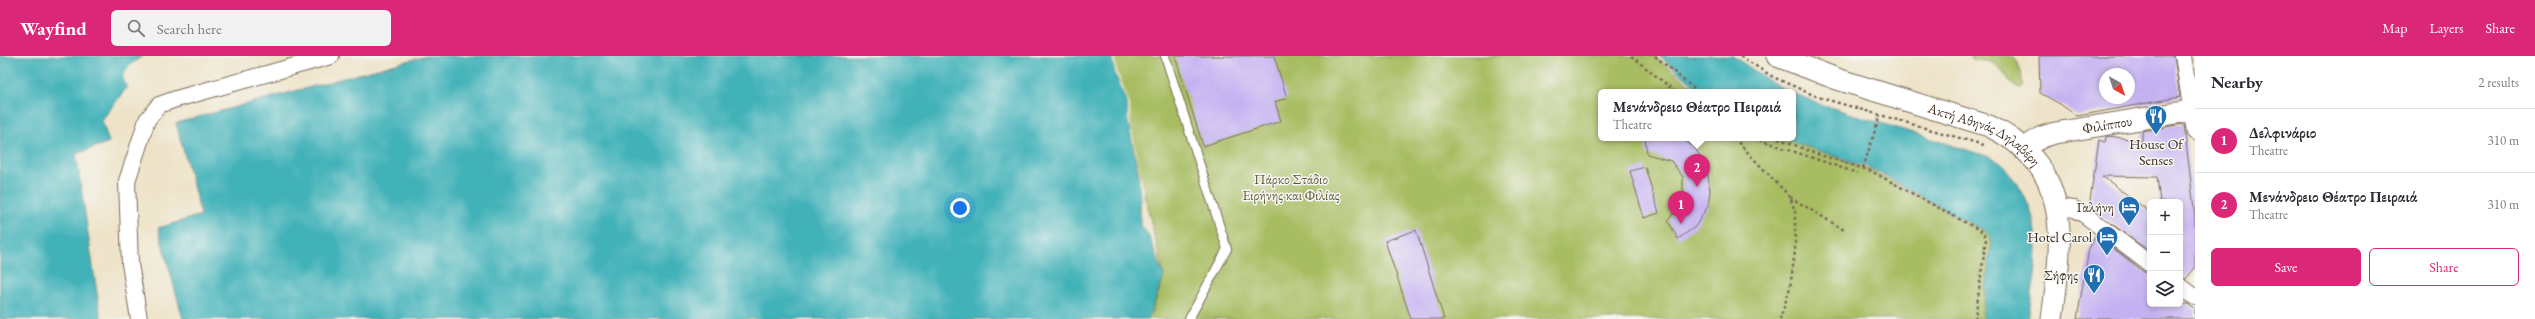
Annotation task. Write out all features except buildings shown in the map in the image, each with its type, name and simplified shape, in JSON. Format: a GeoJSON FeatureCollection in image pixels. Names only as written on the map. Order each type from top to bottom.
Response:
{"type":"FeatureCollection","features":[{"type":"Feature","properties":{"kind":"street"},"geometry":{"type":"LineString","coordinates":[[140,319],[130,264],[128,181],[147,120],[159,105],[176,99],[331,56]]}},
{"type":"Feature","properties":{"kind":"street","name":"Ακτή Αθηνάς Δηλαβέρη"},"geometry":{"type":"LineString","coordinates":[[1777,56],[1837,80],[1989,126],[2009,138],[2023,149],[2044,175],[2057,207],[2061,244],[2052,319]]}},
{"type":"Feature","properties":{"kind":"street"},"geometry":{"type":"LineString","coordinates":[[2183,56],[2193,110],[2195,132]]}},
{"type":"Feature","properties":{"kind":"street","name":"Φιλίππου"},"geometry":{"type":"LineString","coordinates":[[2023,149],[2042,137],[2054,133],[2193,110]]}},
{"type":"Feature","properties":{"kind":"street"},"geometry":{"type":"LineString","coordinates":[[2057,207],[2074,209],[2085,215],[2147,262]]}},
{"type":"Feature","properties":{"kind":"street"},"geometry":{"type":"LineString","coordinates":[[2183,288],[2195,297]]}},
{"type":"Feature","properties":{"kind":"lane"},"geometry":{"type":"LineString","coordinates":[[1165,56],[1227,249],[1189,319]]}},
{"type":"Feature","properties":{"kind":"path"},"geometry":{"type":"LineString","coordinates":[[1631,56],[1672,89]]}},
{"type":"Feature","properties":{"kind":"path"},"geometry":{"type":"LineString","coordinates":[[1654,56],[1694,89]]}},
{"type":"Feature","properties":{"kind":"path"},"geometry":{"type":"LineString","coordinates":[[1740,56],[1773,77],[1818,97],[1991,147]]}},
{"type":"Feature","properties":{"kind":"path"},"geometry":{"type":"LineString","coordinates":[[1863,168],[1880,115]]}},
{"type":"Feature","properties":{"kind":"path"},"geometry":{"type":"LineString","coordinates":[[1739,141],[1790,197],[1844,230]]}},
{"type":"Feature","properties":{"kind":"path"},"geometry":{"type":"LineString","coordinates":[[1763,141],[1856,173]]}},
{"type":"Feature","properties":{"kind":"path"},"geometry":{"type":"LineString","coordinates":[[1785,141],[1814,153],[1863,168],[1983,232],[1986,243],[1975,319]]}},
{"type":"Feature","properties":{"kind":"path"},"geometry":{"type":"LineString","coordinates":[[1780,319],[1790,288],[1796,251],[1795,211],[1790,197]]}},
{"type":"Feature","properties":{"kind":"green space","name":"Πάρκο Στάδιο Ειρήνης και Φιλίας"},"geometry":{"type":"Polygon","coordinates":[[[1111,56],[1654,56],[1695,89],[1598,89],[1598,141],[1796,141],[1871,171],[1988,233],[1992,242],[1982,319],[1147,319],[1152,311],[1164,276],[1111,56]]]}},
{"type":"Feature","properties":{"kind":"green space"},"geometry":{"type":"Polygon","coordinates":[[[1970,56],[2013,56],[2024,86],[2021,89],[2017,88],[2011,83],[2004,72],[1993,63],[1978,61],[1970,56]]]}},
{"type":"Feature","properties":{"kind":"water"},"geometry":{"type":"Polygon","coordinates":[[[0,56],[143,56],[133,63],[126,72],[124,81],[128,86],[102,120],[109,142],[76,154],[101,319],[0,319],[0,56]]]}},
{"type":"Feature","properties":{"kind":"water"},"geometry":{"type":"Polygon","coordinates":[[[426,56],[1112,56],[1115,72],[1128,105],[1128,119],[1141,188],[1140,213],[1142,226],[1149,237],[1164,276],[1148,319],[183,319],[158,228],[201,215],[176,123],[426,56]]]}},
{"type":"Feature","properties":{"kind":"water"},"geometry":{"type":"Polygon","coordinates":[[[1659,56],[1733,56],[1774,84],[1785,89],[1698,89],[1659,56]]]}},
{"type":"Feature","properties":{"kind":"water"},"geometry":{"type":"Polygon","coordinates":[[[1796,94],[1820,104],[1990,157],[2005,167],[2021,190],[2029,207],[2034,223],[2037,253],[2036,269],[2028,319],[1982,319],[1992,242],[1988,233],[1870,168],[1790,141],[1796,141],[1796,94]]]}},
{"type":"Feature","properties":{"kind":"pier"},"geometry":{"type":"Polygon","coordinates":[[[145,56],[131,66],[126,75],[126,80],[130,86],[128,86],[124,81],[124,74],[130,65],[145,56]]]}},
{"type":"Feature","properties":{"kind":"pier"},"geometry":{"type":"Polygon","coordinates":[[[1112,56],[1115,58],[1117,71],[1130,104],[1130,119],[1143,188],[1142,213],[1144,226],[1151,237],[1142,226],[1139,171],[1128,119],[1128,105],[1115,72],[1112,56]]]}},
{"type":"Feature","properties":{"kind":"place","name":"House Of Senses"},"geometry":{"type":"Point","coordinates":[2156,136]}},
{"type":"Feature","properties":{"kind":"place","name":"Μενάνδρειο Θέατρο Πειραιά"},"geometry":{"type":"Point","coordinates":[1697,187]}},
{"type":"Feature","properties":{"kind":"place","name":"Δελφινάριο"},"geometry":{"type":"Point","coordinates":[1681,224]}},
{"type":"Feature","properties":{"kind":"place","name":"Γαλήνη"},"geometry":{"type":"Point","coordinates":[2129,226]}},
{"type":"Feature","properties":{"kind":"place","name":"Hotel Carol"},"geometry":{"type":"Point","coordinates":[2107,256]}},
{"type":"Feature","properties":{"kind":"place","name":"Σήφης"},"geometry":{"type":"Point","coordinates":[2094,294]}}]}
